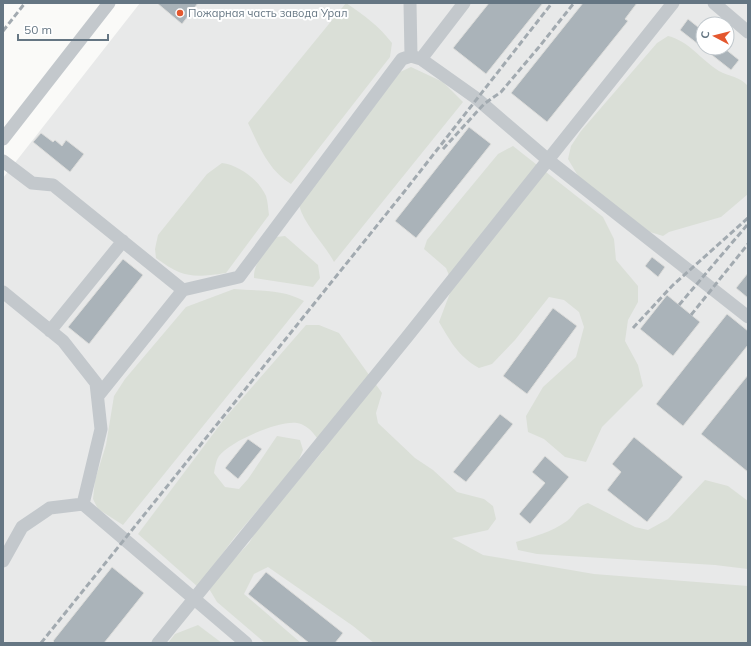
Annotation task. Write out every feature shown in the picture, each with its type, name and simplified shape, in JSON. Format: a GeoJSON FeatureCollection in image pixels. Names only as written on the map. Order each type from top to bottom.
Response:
{"type":"FeatureCollection","features":[{"type":"Feature","properties":{"kind":"street"},"geometry":{"type":"LineString","coordinates":[[3,139],[109,3]]}},
{"type":"Feature","properties":{"kind":"street"},"geometry":{"type":"LineString","coordinates":[[410,3],[416,58]]}},
{"type":"Feature","properties":{"kind":"street"},"geometry":{"type":"LineString","coordinates":[[416,58],[464,3]]}},
{"type":"Feature","properties":{"kind":"street"},"geometry":{"type":"LineString","coordinates":[[158,643],[407,337],[547,159],[673,3]]}},
{"type":"Feature","properties":{"kind":"street"},"geometry":{"type":"LineString","coordinates":[[714,3],[748,32]]}},
{"type":"Feature","properties":{"kind":"street"},"geometry":{"type":"LineString","coordinates":[[98,396],[183,290],[239,277],[402,59],[416,58],[476,98],[547,159],[748,317]]}},
{"type":"Feature","properties":{"kind":"street"},"geometry":{"type":"LineString","coordinates":[[3,162],[32,183],[53,185],[183,290]]}},
{"type":"Feature","properties":{"kind":"street"},"geometry":{"type":"LineString","coordinates":[[50,331],[123,241]]}},
{"type":"Feature","properties":{"kind":"street"},"geometry":{"type":"LineString","coordinates":[[3,292],[63,341],[96,383],[101,429],[83,504]]}},
{"type":"Feature","properties":{"kind":"street"},"geometry":{"type":"LineString","coordinates":[[3,561],[22,527],[50,508],[83,504],[246,643]]}},
{"type":"Feature","properties":{"kind":"shaded area"},"geometry":{"type":"Polygon","coordinates":[[[140,3],[748,3],[748,643],[3,643],[3,178],[140,3]]]}},
{"type":"Feature","properties":{"kind":"shaded area"},"geometry":{"type":"Polygon","coordinates":[[[346,3],[371,21],[392,43],[390,57],[291,184],[270,165],[260,149],[248,123],[346,3]]]}},
{"type":"Feature","properties":{"kind":"shaded area"},"geometry":{"type":"Polygon","coordinates":[[[668,36],[675,38],[695,51],[695,56],[700,56],[719,71],[738,78],[748,86],[748,194],[721,217],[669,232],[663,236],[650,232],[581,181],[568,159],[571,146],[581,131],[657,43],[668,36]]]}},
{"type":"Feature","properties":{"kind":"shaded area"},"geometry":{"type":"Polygon","coordinates":[[[411,67],[443,82],[463,102],[334,262],[305,220],[299,205],[400,72],[411,67]]]}},
{"type":"Feature","properties":{"kind":"shaded area"},"geometry":{"type":"Polygon","coordinates":[[[513,146],[603,217],[614,239],[616,260],[638,286],[638,302],[628,320],[625,341],[638,365],[643,386],[602,427],[586,462],[565,457],[544,439],[528,432],[526,416],[543,387],[576,357],[584,327],[579,312],[564,300],[549,297],[515,340],[492,364],[479,368],[460,353],[451,342],[439,322],[453,285],[446,268],[424,249],[427,240],[498,154],[513,146]]]}},
{"type":"Feature","properties":{"kind":"shaded area"},"geometry":{"type":"Polygon","coordinates":[[[222,163],[242,170],[259,184],[266,196],[269,215],[226,273],[196,276],[181,273],[165,265],[156,258],[155,249],[158,235],[207,174],[222,163]]]}},
{"type":"Feature","properties":{"kind":"shaded area"},"geometry":{"type":"Polygon","coordinates":[[[285,236],[318,265],[320,278],[313,287],[254,278],[254,272],[258,261],[265,251],[276,237],[285,236]]]}},
{"type":"Feature","properties":{"kind":"shaded area"},"geometry":{"type":"Polygon","coordinates":[[[234,289],[279,292],[304,301],[123,525],[98,509],[93,499],[95,480],[106,445],[114,396],[125,379],[186,307],[234,289]]]}},
{"type":"Feature","properties":{"kind":"shaded area"},"geometry":{"type":"Polygon","coordinates":[[[306,325],[319,325],[339,333],[382,393],[376,413],[378,423],[415,458],[433,470],[457,492],[484,499],[493,506],[496,519],[488,530],[452,538],[483,555],[594,574],[748,586],[748,643],[374,643],[353,626],[268,567],[254,574],[244,594],[301,643],[265,643],[217,602],[208,587],[249,543],[258,528],[323,451],[320,442],[310,430],[302,424],[297,423],[289,423],[268,428],[233,444],[219,456],[214,473],[225,487],[239,489],[248,479],[277,436],[300,440],[303,450],[297,464],[234,538],[198,587],[138,534],[225,418],[306,325]]]}},
{"type":"Feature","properties":{"kind":"shaded area"},"geometry":{"type":"Polygon","coordinates":[[[705,480],[728,486],[748,501],[748,569],[715,565],[537,554],[518,550],[516,542],[542,534],[555,528],[567,521],[580,507],[588,503],[635,527],[648,530],[668,519],[705,480]]]}},
{"type":"Feature","properties":{"kind":"shaded area"},"geometry":{"type":"Polygon","coordinates":[[[198,625],[222,643],[168,643],[175,634],[198,625]]]}},
{"type":"Feature","properties":{"kind":"building","name":"Пожарная часть завода Урал"},"geometry":{"type":"Polygon","coordinates":[[[157,3],[198,3],[182,24],[157,3]]]}},
{"type":"Feature","properties":{"kind":"building"},"geometry":{"type":"Polygon","coordinates":[[[489,3],[543,3],[486,74],[453,48],[489,3]]]}},
{"type":"Feature","properties":{"kind":"building"},"geometry":{"type":"Polygon","coordinates":[[[583,3],[637,3],[625,19],[628,21],[547,122],[511,93],[583,3]]]}},
{"type":"Feature","properties":{"kind":"building"},"geometry":{"type":"Polygon","coordinates":[[[688,19],[695,25],[695,42],[680,30],[688,19]]]}},
{"type":"Feature","properties":{"kind":"building"},"geometry":{"type":"Polygon","coordinates":[[[713,56],[734,56],[739,60],[731,70],[713,56]]]}},
{"type":"Feature","properties":{"kind":"building"},"geometry":{"type":"Polygon","coordinates":[[[469,127],[491,144],[416,238],[395,221],[469,127]]]}},
{"type":"Feature","properties":{"kind":"building"},"geometry":{"type":"Polygon","coordinates":[[[41,133],[53,142],[55,140],[62,146],[66,140],[84,154],[70,172],[33,142],[41,133]]]}},
{"type":"Feature","properties":{"kind":"building"},"geometry":{"type":"Polygon","coordinates":[[[652,257],[665,267],[658,277],[645,266],[652,257]]]}},
{"type":"Feature","properties":{"kind":"building"},"geometry":{"type":"Polygon","coordinates":[[[123,259],[143,275],[89,344],[68,327],[123,259]]]}},
{"type":"Feature","properties":{"kind":"building"},"geometry":{"type":"Polygon","coordinates":[[[748,273],[748,298],[736,288],[748,273]]]}},
{"type":"Feature","properties":{"kind":"building"},"geometry":{"type":"Polygon","coordinates":[[[667,295],[700,322],[673,356],[640,329],[667,295]]]}},
{"type":"Feature","properties":{"kind":"building"},"geometry":{"type":"Polygon","coordinates":[[[553,308],[577,326],[527,394],[503,376],[553,308]]]}},
{"type":"Feature","properties":{"kind":"building"},"geometry":{"type":"Polygon","coordinates":[[[727,314],[748,331],[748,345],[683,426],[656,404],[727,314]]]}},
{"type":"Feature","properties":{"kind":"building"},"geometry":{"type":"Polygon","coordinates":[[[748,375],[748,472],[701,434],[748,375]]]}},
{"type":"Feature","properties":{"kind":"building"},"geometry":{"type":"Polygon","coordinates":[[[500,414],[513,424],[466,482],[453,472],[500,414]]]}},
{"type":"Feature","properties":{"kind":"building"},"geometry":{"type":"Polygon","coordinates":[[[634,437],[683,477],[647,522],[607,490],[621,472],[612,464],[634,437]]]}},
{"type":"Feature","properties":{"kind":"building"},"geometry":{"type":"Polygon","coordinates":[[[248,439],[262,449],[238,479],[225,468],[248,439]]]}},
{"type":"Feature","properties":{"kind":"building"},"geometry":{"type":"Polygon","coordinates":[[[545,456],[569,477],[530,524],[519,514],[545,483],[532,472],[545,456]]]}},
{"type":"Feature","properties":{"kind":"building"},"geometry":{"type":"Polygon","coordinates":[[[112,567],[144,593],[104,643],[55,643],[53,641],[112,567]]]}},
{"type":"Feature","properties":{"kind":"building"},"geometry":{"type":"Polygon","coordinates":[[[266,572],[343,633],[335,643],[309,643],[248,594],[266,572]]]}},
{"type":"Feature","properties":{"kind":"railway"},"geometry":{"type":"LineString","coordinates":[[3,31],[25,3]]}},
{"type":"Feature","properties":{"kind":"railway"},"geometry":{"type":"LineString","coordinates":[[41,643],[404,192],[552,3]]}},
{"type":"Feature","properties":{"kind":"railway"},"geometry":{"type":"LineString","coordinates":[[443,149],[484,104],[501,92],[574,3]]}},
{"type":"Feature","properties":{"kind":"railway"},"geometry":{"type":"LineString","coordinates":[[633,328],[672,286],[748,218]]}},
{"type":"Feature","properties":{"kind":"railway"},"geometry":{"type":"LineString","coordinates":[[679,305],[748,224]]}},
{"type":"Feature","properties":{"kind":"railway"},"geometry":{"type":"LineString","coordinates":[[691,315],[748,244]]}},
{"type":"Feature","properties":{"kind":"place","name":"Пожарная часть завода Урал"},"geometry":{"type":"Point","coordinates":[180,13]}}]}
